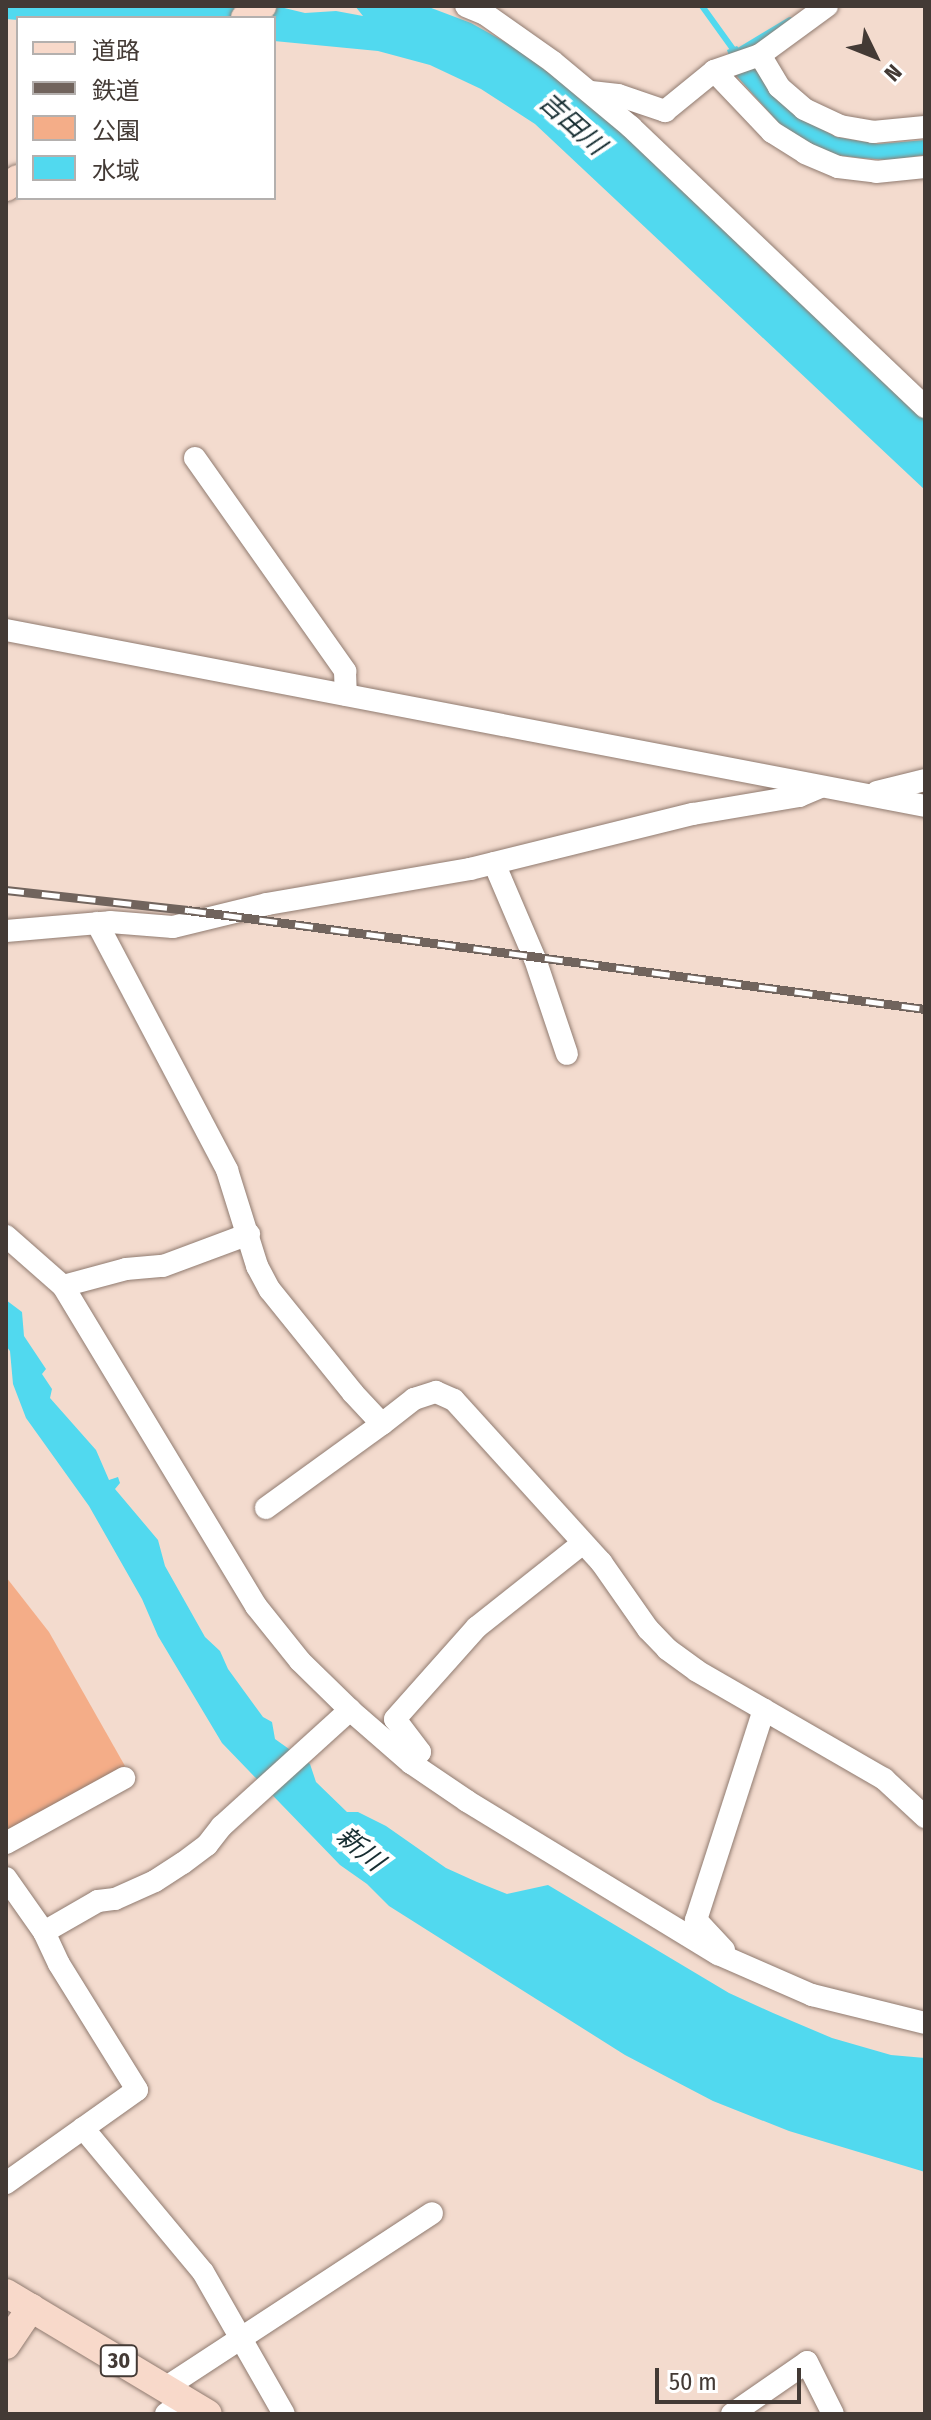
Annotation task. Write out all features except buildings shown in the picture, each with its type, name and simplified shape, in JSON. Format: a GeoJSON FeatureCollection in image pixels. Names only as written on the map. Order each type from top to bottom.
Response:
{"type":"FeatureCollection","features":[{"type":"Feature","properties":{"kind":"main road","name":"30"},"geometry":{"type":"LineString","coordinates":[[6,2293],[181,2404]]}},
{"type":"Feature","properties":{"kind":"main road"},"geometry":{"type":"LineString","coordinates":[[6,2345],[31,2308]]}},
{"type":"Feature","properties":{"kind":"street"},"geometry":{"type":"LineString","coordinates":[[466,6],[507,29],[590,91],[925,407]]}},
{"type":"Feature","properties":{"kind":"street"},"geometry":{"type":"LineString","coordinates":[[590,91],[618,95],[665,111],[719,70],[755,56],[827,6]]}},
{"type":"Feature","properties":{"kind":"street"},"geometry":{"type":"LineString","coordinates":[[755,56],[779,87],[804,109],[840,126],[873,132],[925,127]]}},
{"type":"Feature","properties":{"kind":"street"},"geometry":{"type":"LineString","coordinates":[[719,70],[772,132],[805,153],[838,167],[876,172],[925,167]]}},
{"type":"Feature","properties":{"kind":"street"},"geometry":{"type":"LineString","coordinates":[[195,458],[345,671],[346,695]]}},
{"type":"Feature","properties":{"kind":"street"},"geometry":{"type":"LineString","coordinates":[[6,630],[925,806]]}},
{"type":"Feature","properties":{"kind":"street"},"geometry":{"type":"LineString","coordinates":[[868,794],[925,780]]}},
{"type":"Feature","properties":{"kind":"street"},"geometry":{"type":"LineString","coordinates":[[6,931],[97,923],[173,927],[267,904],[494,863],[693,814],[799,796],[822,786]]}},
{"type":"Feature","properties":{"kind":"street"},"geometry":{"type":"LineString","coordinates":[[494,863],[535,959],[567,1054]]}},
{"type":"Feature","properties":{"kind":"street"},"geometry":{"type":"LineString","coordinates":[[97,923],[227,1170],[257,1266],[270,1290],[382,1424]]}},
{"type":"Feature","properties":{"kind":"street"},"geometry":{"type":"LineString","coordinates":[[63,1286],[126,1269],[163,1266],[249,1234]]}},
{"type":"Feature","properties":{"kind":"street"},"geometry":{"type":"LineString","coordinates":[[6,1236],[63,1286],[256,1606],[300,1661],[411,1763],[614,1894],[735,1962],[812,1995],[925,2023]]}},
{"type":"Feature","properties":{"kind":"street"},"geometry":{"type":"LineString","coordinates":[[266,1508],[414,1399],[436,1392],[454,1400],[583,1543],[667,1649],[764,1710],[884,1779],[925,1817]]}},
{"type":"Feature","properties":{"kind":"street"},"geometry":{"type":"LineString","coordinates":[[411,1763],[420,1752],[395,1719],[477,1627],[583,1543]]}},
{"type":"Feature","properties":{"kind":"street"},"geometry":{"type":"LineString","coordinates":[[44,1932],[98,1901],[115,1899],[155,1881],[207,1845],[222,1826],[350,1710]]}},
{"type":"Feature","properties":{"kind":"street"},"geometry":{"type":"LineString","coordinates":[[735,1962],[696,1920],[764,1710]]}},
{"type":"Feature","properties":{"kind":"street"},"geometry":{"type":"LineString","coordinates":[[6,1843],[124,1778]]}},
{"type":"Feature","properties":{"kind":"street"},"geometry":{"type":"LineString","coordinates":[[6,1878],[44,1932],[59,1964],[137,2090],[6,2183]]}},
{"type":"Feature","properties":{"kind":"street"},"geometry":{"type":"LineString","coordinates":[[83,2128],[203,2272],[284,2414]]}},
{"type":"Feature","properties":{"kind":"street"},"geometry":{"type":"LineString","coordinates":[[181,2404],[241,2338],[432,2213]]}},
{"type":"Feature","properties":{"kind":"street"},"geometry":{"type":"LineString","coordinates":[[732,2414],[807,2362],[833,2414]]}},
{"type":"Feature","properties":{"kind":"green space"},"geometry":{"type":"Polygon","coordinates":[[[6,1577],[49,1632],[125,1766],[6,1835],[6,1577]]]}},
{"type":"Feature","properties":{"kind":"water","name":"吉田川"},"geometry":{"type":"Polygon","coordinates":[[[6,6],[276,6],[305,13],[336,11],[363,16],[355,6],[426,6],[471,23],[514,47],[608,117],[925,416],[925,490],[535,124],[481,89],[430,65],[378,51],[276,41],[276,16],[16,16],[16,20],[6,19],[6,6]]]}},
{"type":"Feature","properties":{"kind":"water"},"geometry":{"type":"Polygon","coordinates":[[[737,46],[790,111],[836,137],[878,144],[925,140],[925,155],[891,160],[836,155],[784,129],[735,74],[727,50],[737,46]]]}},
{"type":"Feature","properties":{"kind":"water","name":"新川"},"geometry":{"type":"Polygon","coordinates":[[[6,1300],[22,1312],[24,1336],[46,1369],[42,1374],[52,1389],[50,1398],[96,1450],[109,1480],[118,1477],[120,1483],[115,1489],[158,1540],[165,1566],[205,1637],[220,1651],[228,1669],[263,1717],[272,1722],[275,1739],[310,1764],[316,1782],[347,1812],[358,1812],[386,1826],[446,1868],[507,1894],[548,1885],[729,1993],[773,2013],[832,2038],[891,2055],[925,2058],[925,2172],[789,2131],[713,2101],[625,2055],[389,1906],[367,1884],[340,1865],[222,1743],[158,1636],[142,1599],[89,1506],[26,1418],[13,1384],[10,1351],[6,1346],[6,1300]]]}},
{"type":"Feature","properties":{"kind":"waterway"},"geometry":{"type":"LineString","coordinates":[[702,6],[735,52]]}},
{"type":"Feature","properties":{"kind":"waterway"},"geometry":{"type":"LineString","coordinates":[[735,53],[790,20]]}},
{"type":"Feature","properties":{"kind":"railway"},"geometry":{"type":"LineString","coordinates":[[6,890],[188,910],[925,1009]]}}]}
